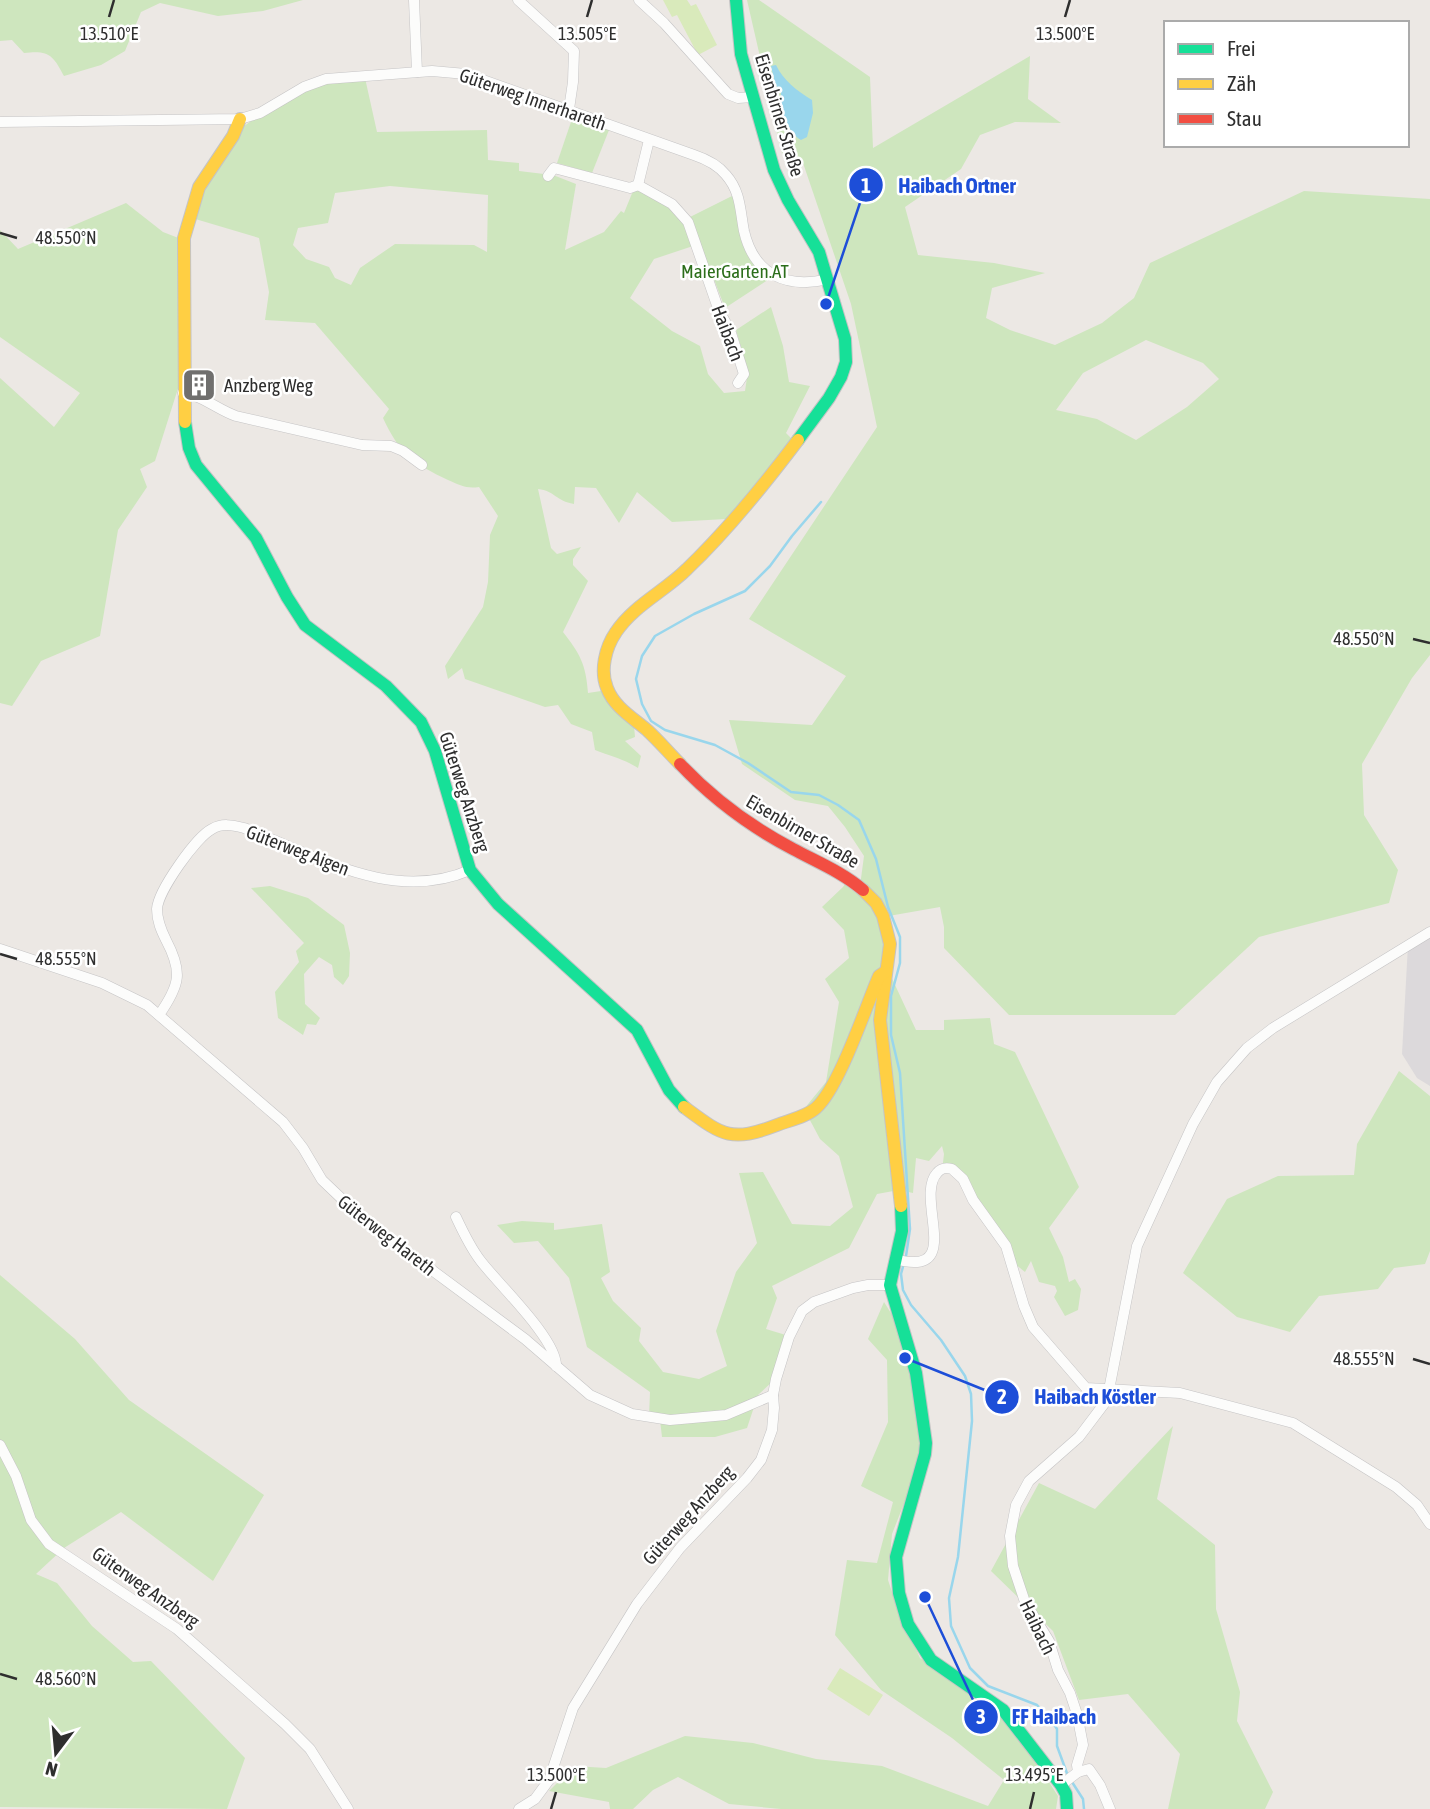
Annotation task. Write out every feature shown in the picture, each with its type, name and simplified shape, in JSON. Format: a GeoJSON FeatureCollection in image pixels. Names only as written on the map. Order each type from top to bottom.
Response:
{"type":"FeatureCollection","features":[{"type":"Feature","properties":{"kind":"main road","name":"Eisenbirner Straße"},"geometry":{"type":"LineString","coordinates":[[736,0],[741,54],[752,97],[779,184],[811,235],[828,279],[846,350],[844,371],[839,382],[754,499],[677,580],[635,612],[617,630],[607,653],[604,675],[608,692],[619,707],[664,746],[712,797],[785,845],[849,878],[866,892],[885,923],[890,945],[889,972],[881,997],[880,1020],[902,1217],[901,1260],[890,1286],[916,1373],[926,1443],[896,1557],[896,1576],[903,1611],[914,1636],[930,1660],[1003,1710],[1070,1778],[1066,1794],[1067,1809]]}},
{"type":"Feature","properties":{"kind":"main road","name":"Güterweg Anzberg"},"geometry":{"type":"LineString","coordinates":[[240,119],[233,136],[199,187],[186,226],[183,248],[185,433],[196,465],[251,532],[297,613],[316,635],[397,696],[421,722],[435,751],[470,870],[498,904],[637,1030],[668,1090],[679,1103],[715,1130],[727,1135],[744,1136],[756,1133],[802,1116],[824,1100],[838,1075],[879,976],[889,972]]}},
{"type":"Feature","properties":{"kind":"street"},"geometry":{"type":"LineString","coordinates":[[414,0],[417,72]]}},
{"type":"Feature","properties":{"kind":"street"},"geometry":{"type":"LineString","coordinates":[[518,0],[574,51],[569,109]]}},
{"type":"Feature","properties":{"kind":"street"},"geometry":{"type":"LineString","coordinates":[[639,0],[664,23],[728,94],[738,99],[752,97]]}},
{"type":"Feature","properties":{"kind":"street","name":"Güterweg Innerhareth"},"geometry":{"type":"LineString","coordinates":[[0,122],[240,119],[260,113],[304,87],[326,79],[443,71],[466,74],[702,158],[727,175],[741,204],[747,242],[767,271],[795,283],[828,279]]}},
{"type":"Feature","properties":{"kind":"street"},"geometry":{"type":"LineString","coordinates":[[638,185],[649,140]]}},
{"type":"Feature","properties":{"kind":"street","name":"Haibach"},"geometry":{"type":"LineString","coordinates":[[548,176],[554,167],[624,188],[638,185],[672,204],[688,222],[719,311],[730,330],[744,374],[738,383]]}},
{"type":"Feature","properties":{"kind":"street"},"geometry":{"type":"LineString","coordinates":[[183,393],[193,395],[236,416],[355,444],[391,446],[422,465]]}},
{"type":"Feature","properties":{"kind":"street","name":"Güterweg Aigen"},"geometry":{"type":"LineString","coordinates":[[159,1015],[173,993],[178,970],[159,926],[158,903],[165,887],[192,848],[213,828],[224,825],[243,828],[360,874],[385,881],[423,882],[470,870]]}},
{"type":"Feature","properties":{"kind":"street","name":"Haibach"},"geometry":{"type":"LineString","coordinates":[[1070,1778],[1083,1745],[1077,1714],[1049,1641],[1021,1592],[1011,1556],[1010,1536],[1016,1505],[1024,1488],[1036,1474],[1088,1428],[1103,1407],[1111,1389],[1137,1246],[1193,1124],[1217,1082],[1247,1048],[1273,1028],[1430,932]]}},
{"type":"Feature","properties":{"kind":"street","name":"Güterweg Hareth"},"geometry":{"type":"LineString","coordinates":[[0,949],[102,983],[136,998],[159,1015],[283,1122],[322,1180],[363,1219],[507,1325],[577,1385],[597,1398],[632,1414],[656,1419],[690,1419],[726,1415],[773,1395]]}},
{"type":"Feature","properties":{"kind":"street"},"geometry":{"type":"LineString","coordinates":[[901,1260],[924,1259],[932,1251],[935,1238],[931,1184],[938,1171],[944,1168],[952,1169],[963,1180],[973,1200],[1006,1246],[1024,1306],[1041,1338],[1086,1388],[1180,1393],[1293,1423],[1396,1487],[1417,1506],[1430,1524]]}},
{"type":"Feature","properties":{"kind":"street"},"geometry":{"type":"LineString","coordinates":[[456,1217],[482,1263],[545,1340],[556,1366]]}},
{"type":"Feature","properties":{"kind":"street","name":"Güterweg Anzberg"},"geometry":{"type":"LineString","coordinates":[[519,1809],[535,1799],[549,1780],[573,1708],[637,1604],[680,1548],[761,1460],[772,1430],[773,1395],[789,1337],[807,1306],[860,1286],[890,1286]]}},
{"type":"Feature","properties":{"kind":"street","name":"Güterweg Anzberg"},"geometry":{"type":"LineString","coordinates":[[0,1444],[16,1476],[31,1520],[49,1544],[177,1629],[285,1724],[310,1749],[348,1809]]}},
{"type":"Feature","properties":{"kind":"street"},"geometry":{"type":"LineString","coordinates":[[1070,1778],[1089,1769],[1110,1809]]}},
{"type":"Feature","properties":{"kind":"shaded area"},"geometry":{"type":"Polygon","coordinates":[[[1430,931],[1430,1086],[1417,1078],[1402,1054],[1408,945],[1430,931]]]}},
{"type":"Feature","properties":{"kind":"green space"},"geometry":{"type":"Polygon","coordinates":[[[0,0],[303,0],[263,11],[218,16],[160,3],[141,12],[125,51],[101,65],[64,76],[57,63],[45,53],[24,53],[12,40],[0,41],[0,0]]]}},
{"type":"Feature","properties":{"kind":"green space"},"geometry":{"type":"Polygon","coordinates":[[[663,0],[687,0],[691,6],[696,4],[717,45],[698,55],[677,15],[672,17],[663,0]]]}},
{"type":"Feature","properties":{"kind":"green space"},"geometry":{"type":"Polygon","coordinates":[[[747,0],[759,0],[870,77],[873,148],[1030,56],[1028,99],[1061,123],[1015,122],[980,135],[961,169],[905,207],[918,255],[994,263],[1045,273],[992,288],[986,318],[1010,330],[1055,345],[1102,323],[1134,298],[1150,263],[1304,191],[1430,199],[1430,655],[1412,678],[1362,764],[1364,815],[1398,870],[1389,903],[1259,937],[1175,1015],[1009,1015],[944,948],[940,907],[883,917],[889,972],[916,1030],[944,1030],[944,1020],[990,1018],[994,1044],[1015,1052],[1079,1187],[1049,1228],[1063,1257],[1069,1282],[1075,1279],[1081,1289],[1078,1310],[1065,1316],[1054,1297],[1057,1291],[1055,1286],[1039,1282],[1031,1261],[1025,1272],[1014,1263],[954,1171],[942,1171],[942,1146],[929,1161],[916,1158],[913,1193],[899,1190],[877,1194],[849,1248],[772,1286],[777,1298],[766,1329],[789,1336],[773,1381],[758,1395],[747,1428],[715,1437],[662,1437],[660,1420],[649,1417],[650,1392],[587,1347],[569,1278],[538,1241],[514,1243],[497,1225],[522,1221],[554,1223],[554,1230],[602,1224],[610,1272],[601,1278],[613,1301],[641,1328],[639,1341],[663,1372],[699,1379],[727,1366],[716,1331],[736,1272],[757,1243],[739,1173],[763,1172],[792,1224],[830,1226],[853,1207],[839,1156],[820,1139],[804,1109],[826,1082],[839,1002],[825,979],[849,958],[844,930],[822,907],[849,878],[860,886],[864,856],[828,806],[795,800],[742,764],[729,720],[812,725],[846,676],[749,619],[877,427],[851,304],[802,160],[782,153],[747,0]],[[1146,340],[1083,373],[1056,410],[1097,419],[1136,440],[1187,407],[1219,379],[1203,363],[1146,340]]]}},
{"type":"Feature","properties":{"kind":"green space"},"geometry":{"type":"Polygon","coordinates":[[[365,78],[377,132],[487,130],[488,160],[519,163],[519,171],[544,174],[544,179],[549,180],[553,175],[576,184],[565,250],[604,232],[621,211],[624,213],[633,191],[645,190],[684,219],[693,246],[654,259],[630,298],[672,331],[700,346],[708,374],[724,393],[745,391],[748,371],[736,330],[771,307],[783,346],[789,382],[810,386],[786,433],[792,439],[746,499],[726,519],[672,522],[637,492],[619,523],[596,488],[575,487],[574,504],[538,489],[551,548],[557,554],[581,547],[573,559],[573,565],[588,581],[563,632],[581,660],[588,693],[601,691],[634,726],[635,737],[625,741],[641,756],[638,768],[595,750],[592,732],[571,724],[558,705],[545,707],[465,679],[462,668],[448,679],[445,666],[483,607],[488,582],[490,535],[498,516],[479,487],[463,486],[436,474],[417,463],[402,449],[383,418],[389,409],[315,323],[265,320],[269,292],[259,238],[192,218],[202,188],[243,127],[319,84],[365,78]],[[390,186],[335,193],[328,223],[298,228],[293,245],[306,259],[329,267],[335,278],[351,285],[360,268],[395,244],[474,245],[487,252],[488,195],[390,186]]]}},
{"type":"Feature","properties":{"kind":"green space"},"geometry":{"type":"Polygon","coordinates":[[[572,119],[609,130],[592,173],[557,163],[572,119]]]}},
{"type":"Feature","properties":{"kind":"green space","name":"MaierGarten.AT"},"geometry":{"type":"Polygon","coordinates":[[[732,196],[739,210],[740,223],[771,278],[725,308],[690,217],[732,196]]]}},
{"type":"Feature","properties":{"kind":"green space"},"geometry":{"type":"Polygon","coordinates":[[[126,203],[163,232],[181,239],[181,379],[155,461],[140,469],[147,487],[118,530],[100,636],[41,661],[12,706],[0,703],[0,378],[54,427],[80,393],[0,337],[0,230],[18,249],[126,203]]]}},
{"type":"Feature","properties":{"kind":"green space"},"geometry":{"type":"Polygon","coordinates":[[[270,886],[308,898],[344,925],[350,953],[349,976],[343,985],[334,977],[332,965],[319,957],[304,974],[305,1004],[320,1018],[316,1025],[307,1024],[303,1035],[278,1018],[275,992],[299,962],[296,951],[304,943],[251,888],[270,886]]]}},
{"type":"Feature","properties":{"kind":"green space"},"geometry":{"type":"Polygon","coordinates":[[[1399,1071],[1430,1096],[1430,1251],[1425,1264],[1394,1268],[1378,1289],[1319,1296],[1290,1332],[1237,1317],[1183,1273],[1227,1199],[1278,1176],[1354,1175],[1357,1144],[1399,1071]]]}},
{"type":"Feature","properties":{"kind":"green space"},"geometry":{"type":"Polygon","coordinates":[[[0,1275],[75,1339],[129,1400],[264,1495],[213,1581],[121,1512],[64,1548],[36,1574],[57,1583],[92,1626],[133,1662],[151,1661],[245,1758],[227,1809],[0,1807],[0,1275]]]}},
{"type":"Feature","properties":{"kind":"green space"},"geometry":{"type":"Polygon","coordinates":[[[884,1302],[899,1326],[911,1365],[923,1444],[916,1473],[892,1534],[888,1580],[898,1610],[920,1658],[995,1709],[1023,1742],[1058,1796],[1056,1809],[781,1809],[729,1804],[678,1777],[653,1790],[633,1809],[610,1809],[609,1802],[549,1791],[574,1766],[606,1768],[685,1736],[753,1743],[816,1759],[882,1766],[988,1806],[1004,1780],[952,1738],[881,1690],[835,1635],[847,1560],[877,1563],[893,1502],[861,1486],[888,1422],[887,1360],[868,1339],[884,1302]]]}},
{"type":"Feature","properties":{"kind":"green space"},"geometry":{"type":"Polygon","coordinates":[[[1173,1426],[1157,1499],[1215,1545],[1216,1609],[1240,1692],[1237,1721],[1273,1792],[1265,1809],[1168,1809],[1180,1754],[1128,1694],[1079,1700],[1053,1631],[991,1571],[1039,1483],[1095,1509],[1173,1426]]]}},
{"type":"Feature","properties":{"kind":"green space"},"geometry":{"type":"Polygon","coordinates":[[[840,1668],[883,1695],[869,1716],[827,1689],[840,1668]]]}},
{"type":"Feature","properties":{"kind":"water"},"geometry":{"type":"Polygon","coordinates":[[[776,65],[791,85],[812,100],[813,113],[807,137],[801,140],[791,131],[785,119],[781,93],[775,84],[771,66],[776,65]]]}},
{"type":"Feature","properties":{"kind":"waterway"},"geometry":{"type":"LineString","coordinates":[[821,502],[770,566],[745,591],[694,614],[655,636],[642,656],[636,679],[642,704],[651,721],[665,730],[715,745],[791,792],[819,795],[859,820],[876,859],[888,907],[900,937],[900,963],[891,996],[891,1035],[900,1073],[910,1229],[906,1256]]}},
{"type":"Feature","properties":{"kind":"waterway"},"geometry":{"type":"LineString","coordinates":[[904,1263],[901,1274],[903,1290],[911,1305],[941,1340],[965,1376],[971,1394],[972,1421],[958,1557],[949,1598],[951,1626],[970,1668],[988,1686],[1037,1705],[1051,1720],[1057,1729],[1057,1746],[1068,1776]]}},
{"type":"Feature","properties":{"kind":"waterway"},"geometry":{"type":"LineString","coordinates":[[1072,1782],[1083,1799],[1084,1809]]}},
{"type":"Feature","properties":{"kind":"traffic: fast"},"geometry":{"type":"LineString","coordinates":[[736,0],[741,54],[774,170],[788,200],[819,252],[845,339],[846,362],[841,377],[798,440]]}},
{"type":"Feature","properties":{"kind":"traffic: fast"},"geometry":{"type":"LineString","coordinates":[[185,422],[189,448],[196,465],[256,538],[305,625],[386,686],[421,722],[435,751],[470,870],[498,904],[637,1030],[669,1090],[684,1107]]}},
{"type":"Feature","properties":{"kind":"traffic: fast"},"geometry":{"type":"LineString","coordinates":[[901,1206],[902,1231],[890,1285],[916,1373],[926,1443],[896,1557],[899,1593],[908,1624],[931,1660],[1003,1710],[1061,1785],[1066,1794],[1067,1809]]}},
{"type":"Feature","properties":{"kind":"traffic: slow"},"geometry":{"type":"LineString","coordinates":[[185,422],[184,238],[199,187],[233,136],[240,119]]}},
{"type":"Feature","properties":{"kind":"traffic: slow"},"geometry":{"type":"LineString","coordinates":[[680,764],[610,695],[604,674],[609,645],[631,614],[678,577],[717,539],[798,440]]}},
{"type":"Feature","properties":{"kind":"traffic: slow"},"geometry":{"type":"LineString","coordinates":[[863,890],[876,903],[883,916],[890,944],[880,1020],[901,1206]]}},
{"type":"Feature","properties":{"kind":"traffic: slow"},"geometry":{"type":"LineString","coordinates":[[684,1107],[718,1130],[737,1135],[761,1131],[812,1111],[825,1098],[834,1083],[879,976],[885,972]]}},
{"type":"Feature","properties":{"kind":"traffic: jam"},"geometry":{"type":"LineString","coordinates":[[680,764],[747,822],[863,890]]}},
{"type":"Feature","properties":{"kind":"place","name":"Haibach Ortner"},"geometry":{"type":"Point","coordinates":[826,304]}},
{"type":"Feature","properties":{"kind":"place","name":"Anzberg Weg"},"geometry":{"type":"Point","coordinates":[199,385]}},
{"type":"Feature","properties":{"kind":"place","name":"Haibach Köstler"},"geometry":{"type":"Point","coordinates":[905,1358]}},
{"type":"Feature","properties":{"kind":"place","name":"FF Haibach"},"geometry":{"type":"Point","coordinates":[925,1597]}}]}
